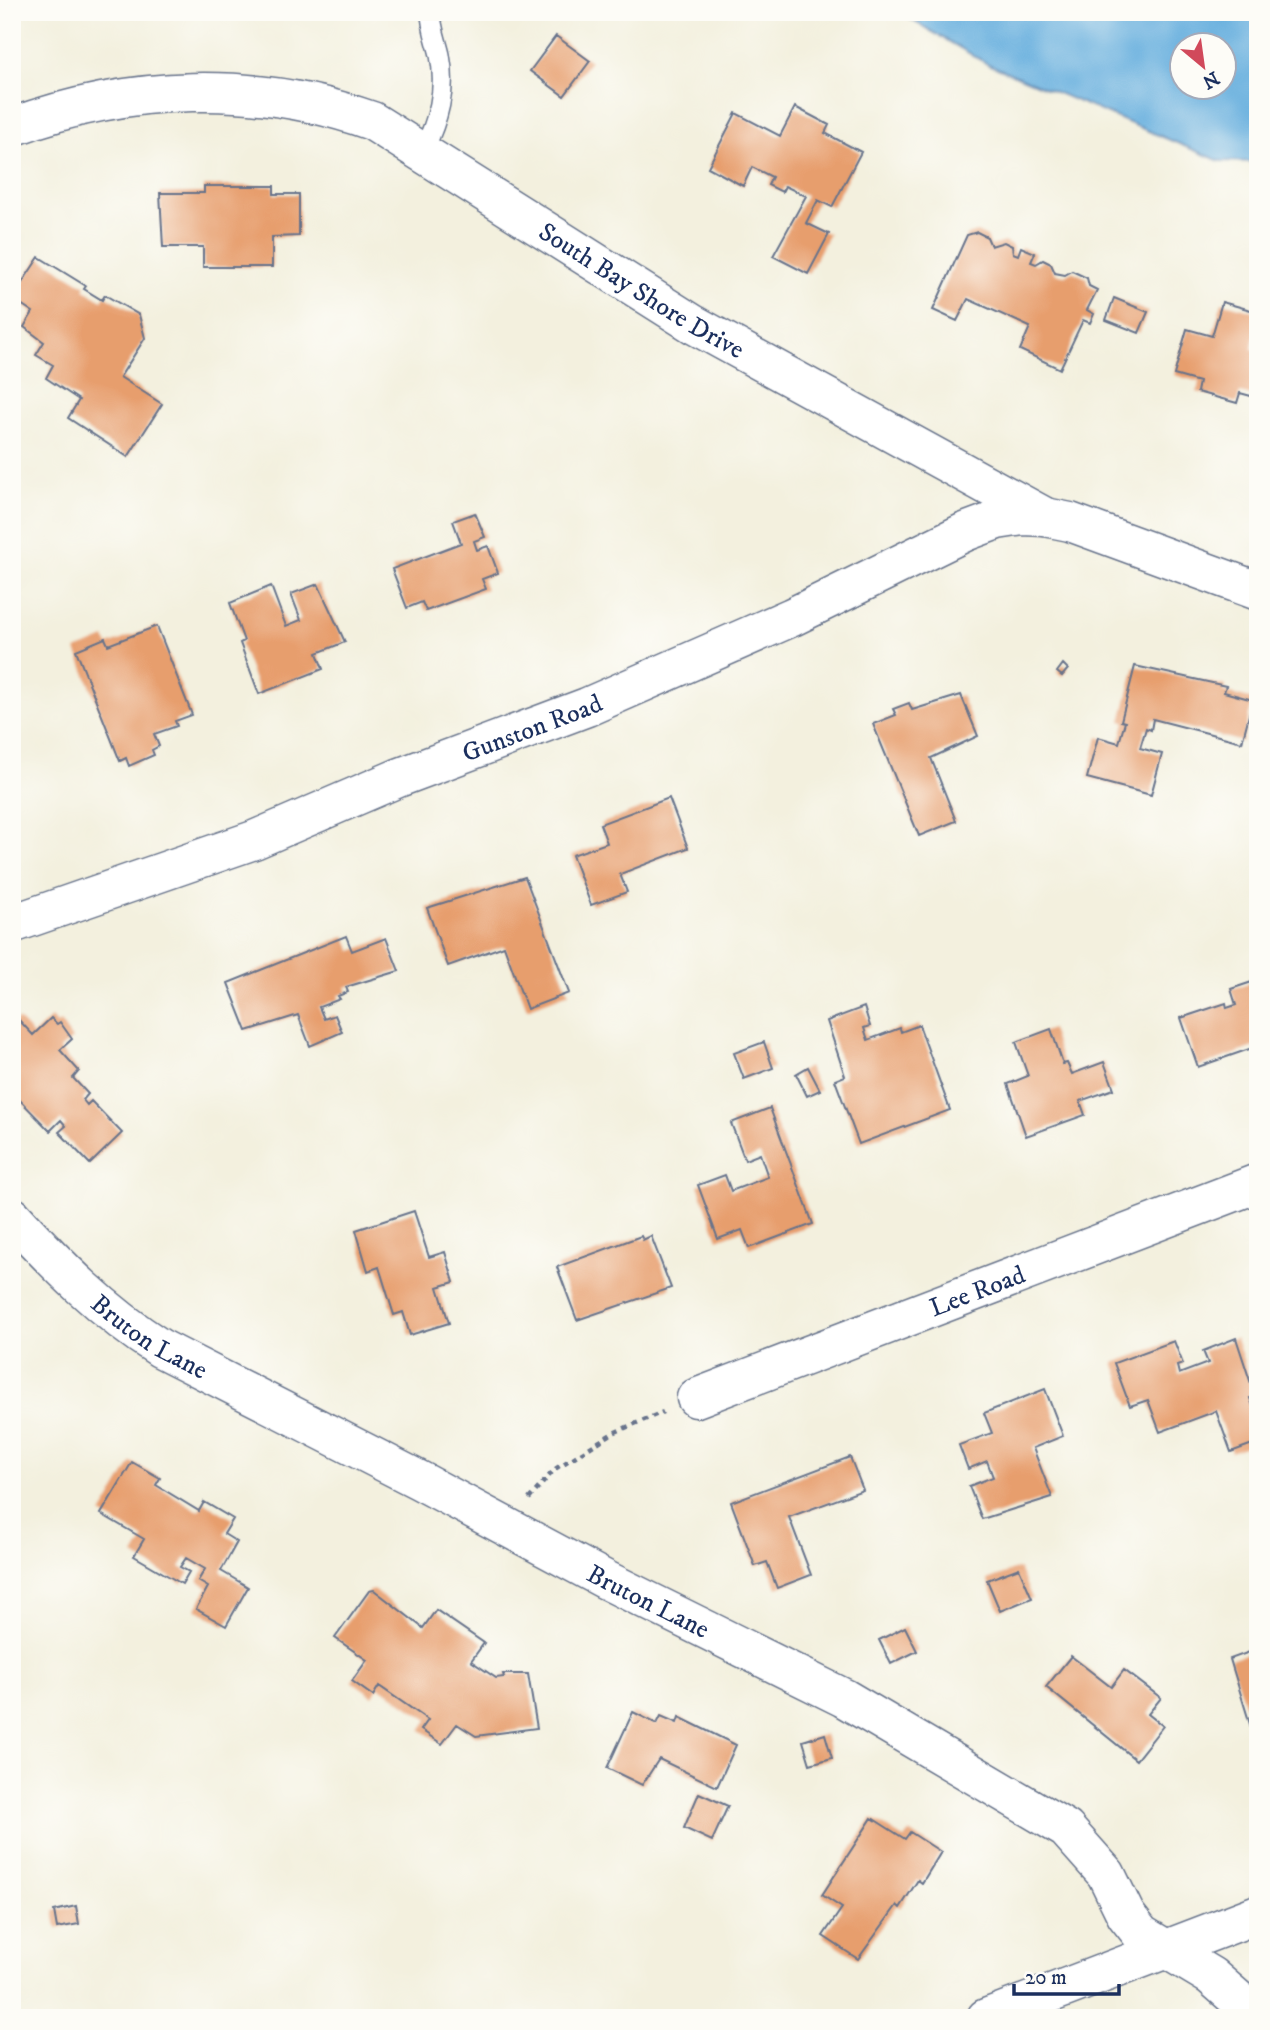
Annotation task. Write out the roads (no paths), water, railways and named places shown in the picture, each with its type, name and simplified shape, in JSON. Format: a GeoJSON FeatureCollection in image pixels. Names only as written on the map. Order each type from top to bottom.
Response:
{"type":"FeatureCollection","features":[{"type":"Feature","properties":{"kind":"street","name":"South Bay Shore Drive"},"geometry":{"type":"LineString","coordinates":[[12,127],[45,115],[119,98],[197,90],[289,97],[327,104],[372,121],[423,151],[693,324],[1045,517],[1070,522],[1258,591]]}},
{"type":"Feature","properties":{"kind":"street","name":"Gunston Road"},"geometry":{"type":"LineString","coordinates":[[12,924],[254,840],[398,778],[587,707],[792,617],[975,528],[996,520],[1045,517]]}},
{"type":"Feature","properties":{"kind":"street","name":"Lee Road"},"geometry":{"type":"LineString","coordinates":[[696,1398],[1258,1183]]}},
{"type":"Feature","properties":{"kind":"street","name":"Bruton Lane"},"geometry":{"type":"LineString","coordinates":[[12,1216],[69,1279],[128,1328],[160,1348],[606,1580],[844,1698],[1066,1829],[1083,1844],[1106,1874],[1126,1915],[1141,1934],[1211,1976],[1258,2017]]}},
{"type":"Feature","properties":{"kind":"street"},"geometry":{"type":"LineString","coordinates":[[986,2018],[1258,1914]]}},
{"type":"Feature","properties":{"kind":"lane"},"geometry":{"type":"LineString","coordinates":[[423,151],[439,116],[442,92],[440,54],[431,12]]}},
{"type":"Feature","properties":{"kind":"water"},"geometry":{"type":"Polygon","coordinates":[[[898,12],[1258,12],[1258,162],[1220,161],[988,64],[898,12]]]}}]}
